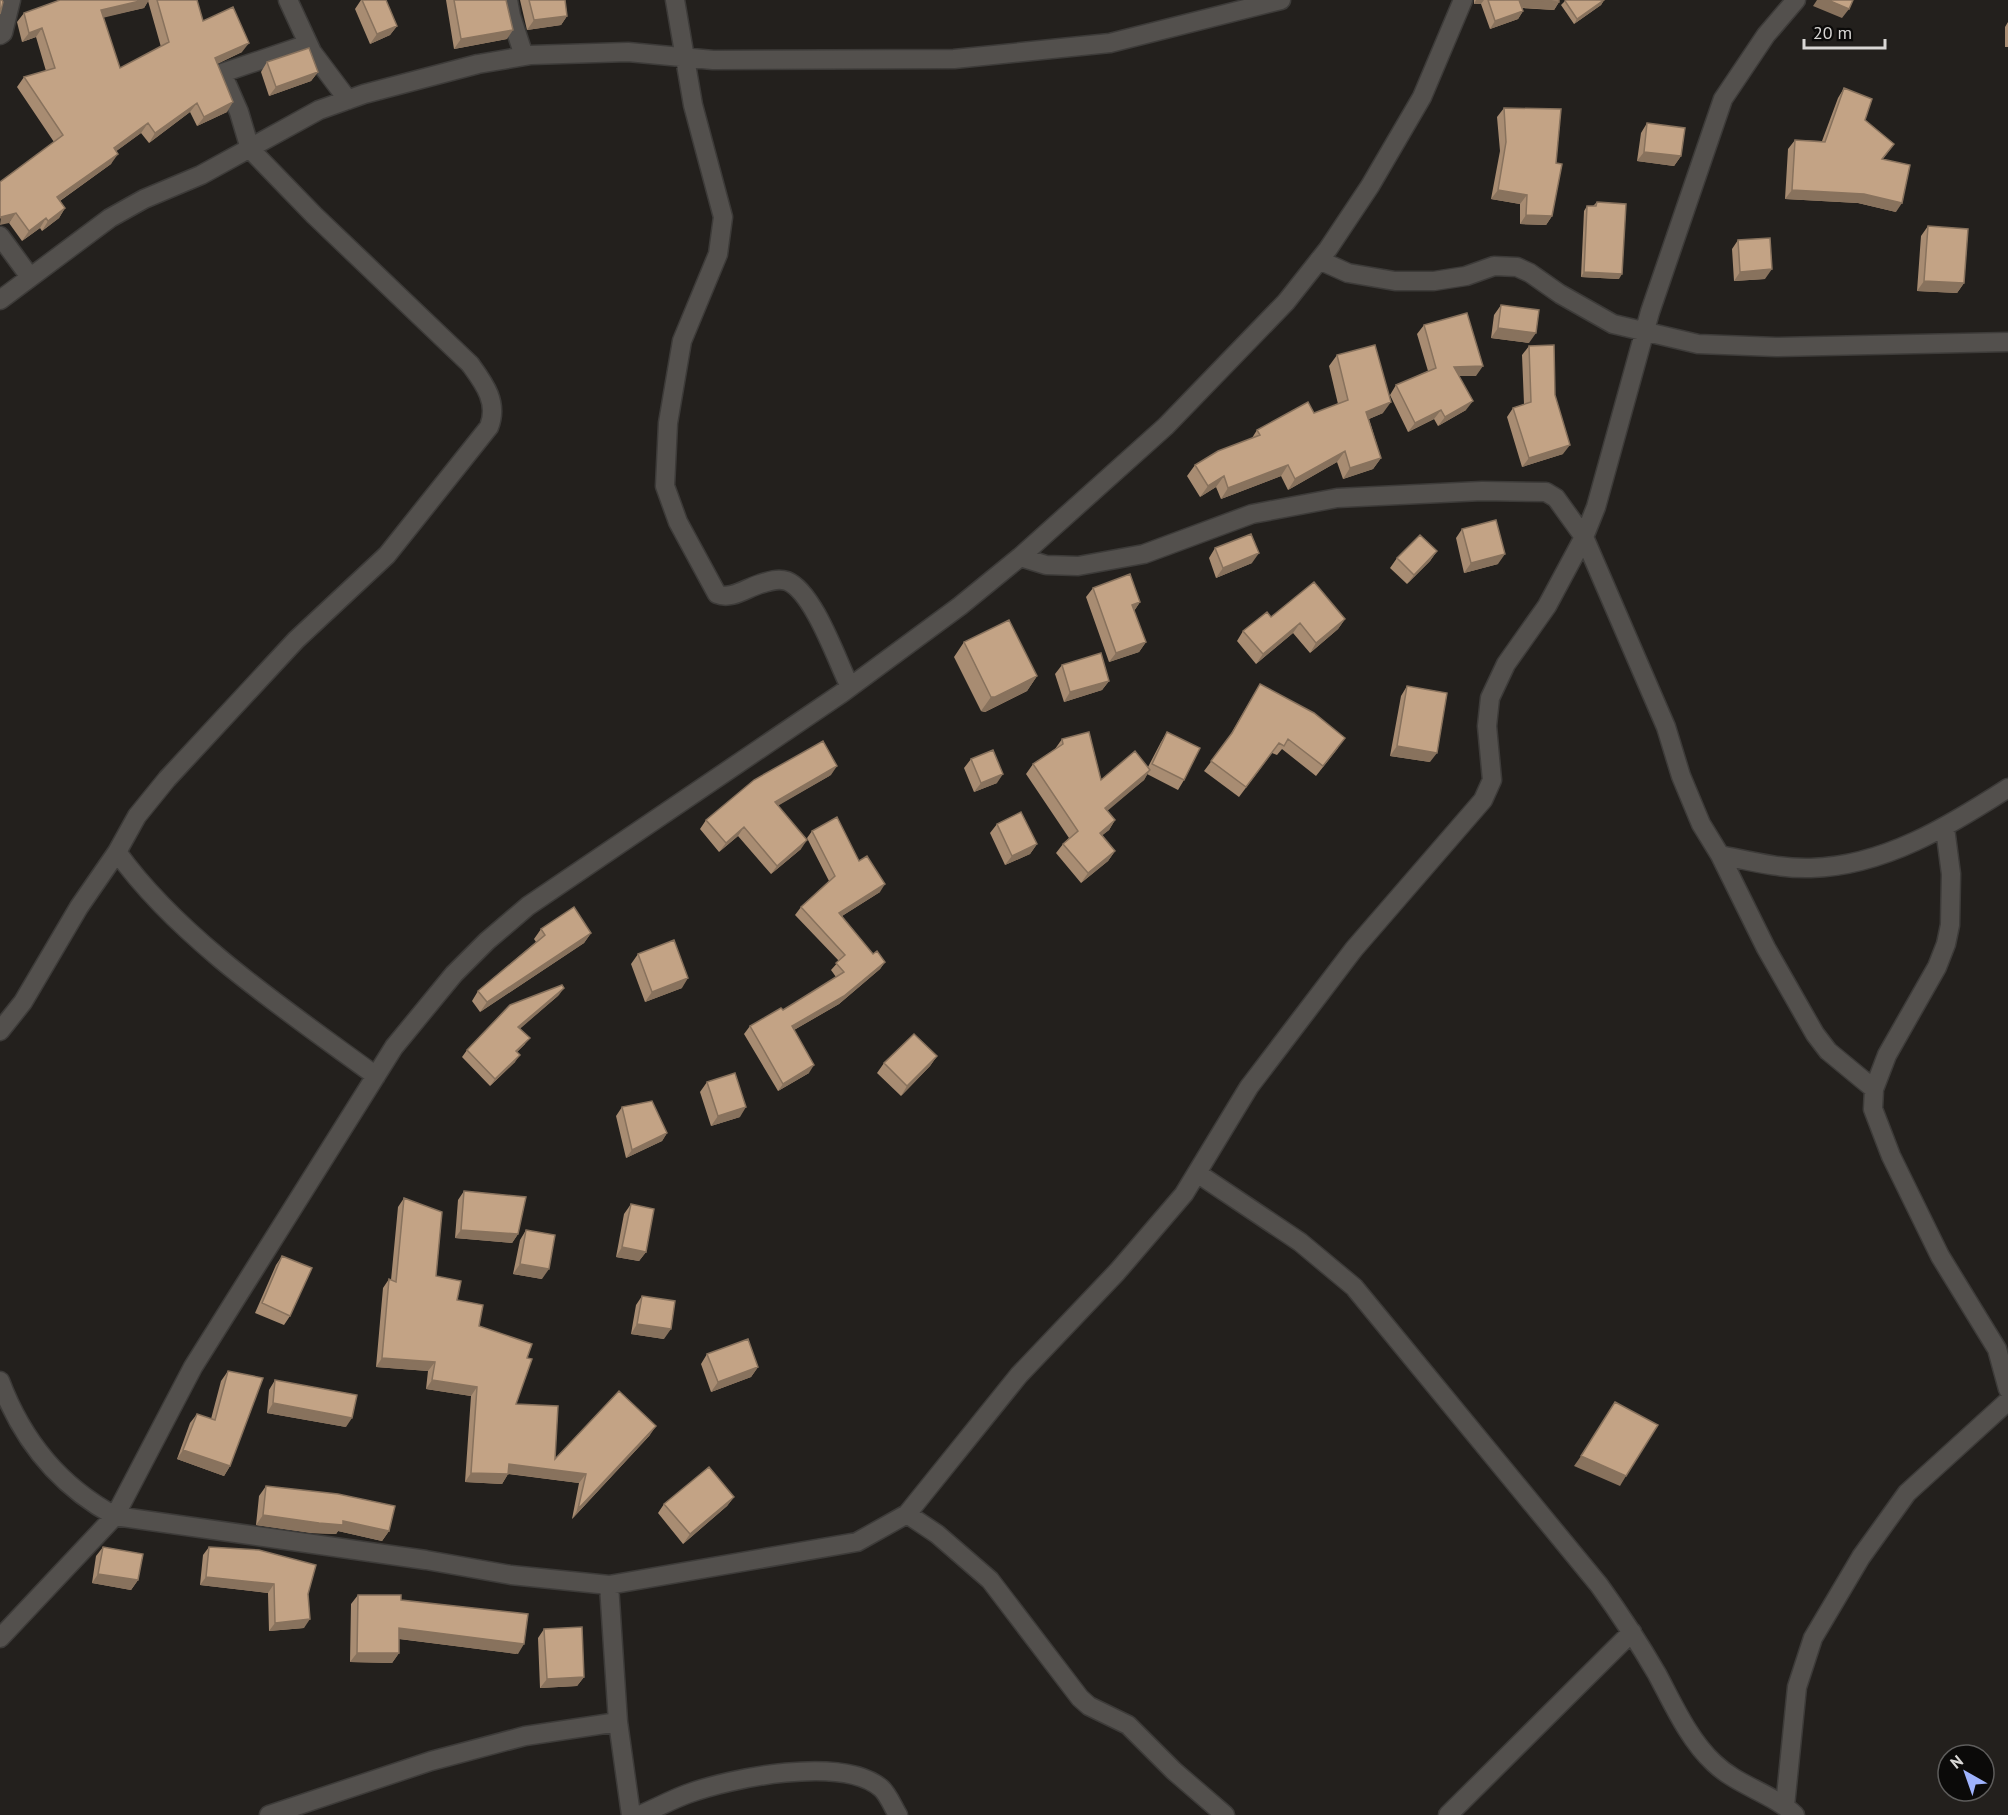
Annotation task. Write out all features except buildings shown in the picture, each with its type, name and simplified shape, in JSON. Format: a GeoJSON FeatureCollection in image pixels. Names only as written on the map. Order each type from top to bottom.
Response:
{"type":"FeatureCollection","features":[{"type":"Feature","properties":{"kind":"street"},"geometry":{"type":"LineString","coordinates":[[288,0],[308,44],[348,100]]}},
{"type":"Feature","properties":{"kind":"street"},"geometry":{"type":"LineString","coordinates":[[508,0],[510,16],[524,56]]}},
{"type":"Feature","properties":{"kind":"street"},"geometry":{"type":"LineString","coordinates":[[675,0],[683,57],[723,217],[718,254],[682,341],[668,423],[665,486],[678,522],[717,594],[724,597],[733,596],[772,580],[785,580],[795,586],[814,612],[850,687]]}},
{"type":"Feature","properties":{"kind":"street"},"geometry":{"type":"LineString","coordinates":[[0,300],[110,218],[144,199],[201,175],[319,110],[478,64],[524,56],[628,52],[746,60],[954,59],[1030,53],[1110,43],[1281,0]]}},
{"type":"Feature","properties":{"kind":"street"},"geometry":{"type":"LineString","coordinates":[[0,1638],[115,1516],[193,1367],[376,1076],[421,1012],[454,974],[487,941],[528,906],[850,687],[960,606],[1020,557],[1166,426],[1286,302],[1319,260],[1370,186],[1422,97],[1463,0]]}},
{"type":"Feature","properties":{"kind":"street"},"geometry":{"type":"LineString","coordinates":[[0,1381],[9,1404],[35,1449],[61,1479],[88,1502],[115,1516],[426,1560],[511,1575],[609,1585],[857,1542],[907,1514],[1019,1375],[1117,1272],[1184,1194],[1249,1087],[1354,949],[1483,800],[1492,780],[1486,726],[1490,698],[1506,664],[1547,606],[1584,537],[1686,202],[1723,99],[1766,34],[1796,0]]}},
{"type":"Feature","properties":{"kind":"street"},"geometry":{"type":"LineString","coordinates":[[0,35],[3,33],[15,2]]}},
{"type":"Feature","properties":{"kind":"street"},"geometry":{"type":"LineString","coordinates":[[0,1031],[23,1002],[79,907],[117,852],[138,816],[202,739],[296,640],[387,555],[489,426],[493,417],[488,388],[470,363],[314,215],[250,149],[239,112],[222,73],[308,44]]}},
{"type":"Feature","properties":{"kind":"street"},"geometry":{"type":"LineString","coordinates":[[0,236],[30,277]]}},
{"type":"Feature","properties":{"kind":"street"},"geometry":{"type":"LineString","coordinates":[[1319,260],[1348,273],[1395,282],[1434,281],[1466,276],[1494,266],[1517,267],[1613,324],[1698,345],[1776,347],[2008,342]]}},
{"type":"Feature","properties":{"kind":"street"},"geometry":{"type":"LineString","coordinates":[[1020,557],[1046,565],[1078,566],[1144,554],[1252,514],[1337,498],[1482,491],[1546,492],[1567,510],[1584,537],[1666,727],[1701,824],[1720,855],[1766,948],[1815,1034],[1846,1069],[1874,1089]]}},
{"type":"Feature","properties":{"kind":"street"},"geometry":{"type":"LineString","coordinates":[[1720,855],[1769,865],[1811,868],[1862,862],[1946,828],[2008,788]]}},
{"type":"Feature","properties":{"kind":"street"},"geometry":{"type":"LineString","coordinates":[[1946,828],[1952,874],[1950,925],[1946,944],[1937,966],[1887,1055],[1874,1089],[1873,1109],[1891,1156],[1940,1256],[1997,1349],[2008,1389]]}},
{"type":"Feature","properties":{"kind":"street"},"geometry":{"type":"LineString","coordinates":[[117,852],[139,883],[208,948],[376,1076]]}},
{"type":"Feature","properties":{"kind":"street"},"geometry":{"type":"LineString","coordinates":[[1197,1173],[1300,1242],[1354,1287],[1599,1585],[1632,1632],[1688,1728],[1713,1763],[1742,1784],[1790,1810],[1797,1687],[1813,1638],[1861,1557],[1907,1493],[2008,1401]]}},
{"type":"Feature","properties":{"kind":"street"},"geometry":{"type":"LineString","coordinates":[[907,1514],[937,1534],[990,1580],[1080,1698],[1089,1706],[1128,1725],[1174,1771],[1225,1815]]}},
{"type":"Feature","properties":{"kind":"street"},"geometry":{"type":"LineString","coordinates":[[609,1585],[618,1722],[631,1815]]}},
{"type":"Feature","properties":{"kind":"street"},"geometry":{"type":"LineString","coordinates":[[1448,1815],[1632,1632]]}},
{"type":"Feature","properties":{"kind":"street"},"geometry":{"type":"LineString","coordinates":[[268,1815],[442,1758],[525,1736],[618,1722]]}},
{"type":"Feature","properties":{"kind":"street"},"geometry":{"type":"LineString","coordinates":[[640,1815],[688,1794],[741,1779],[809,1772],[844,1773],[867,1779],[882,1789],[898,1815]]}}]}
